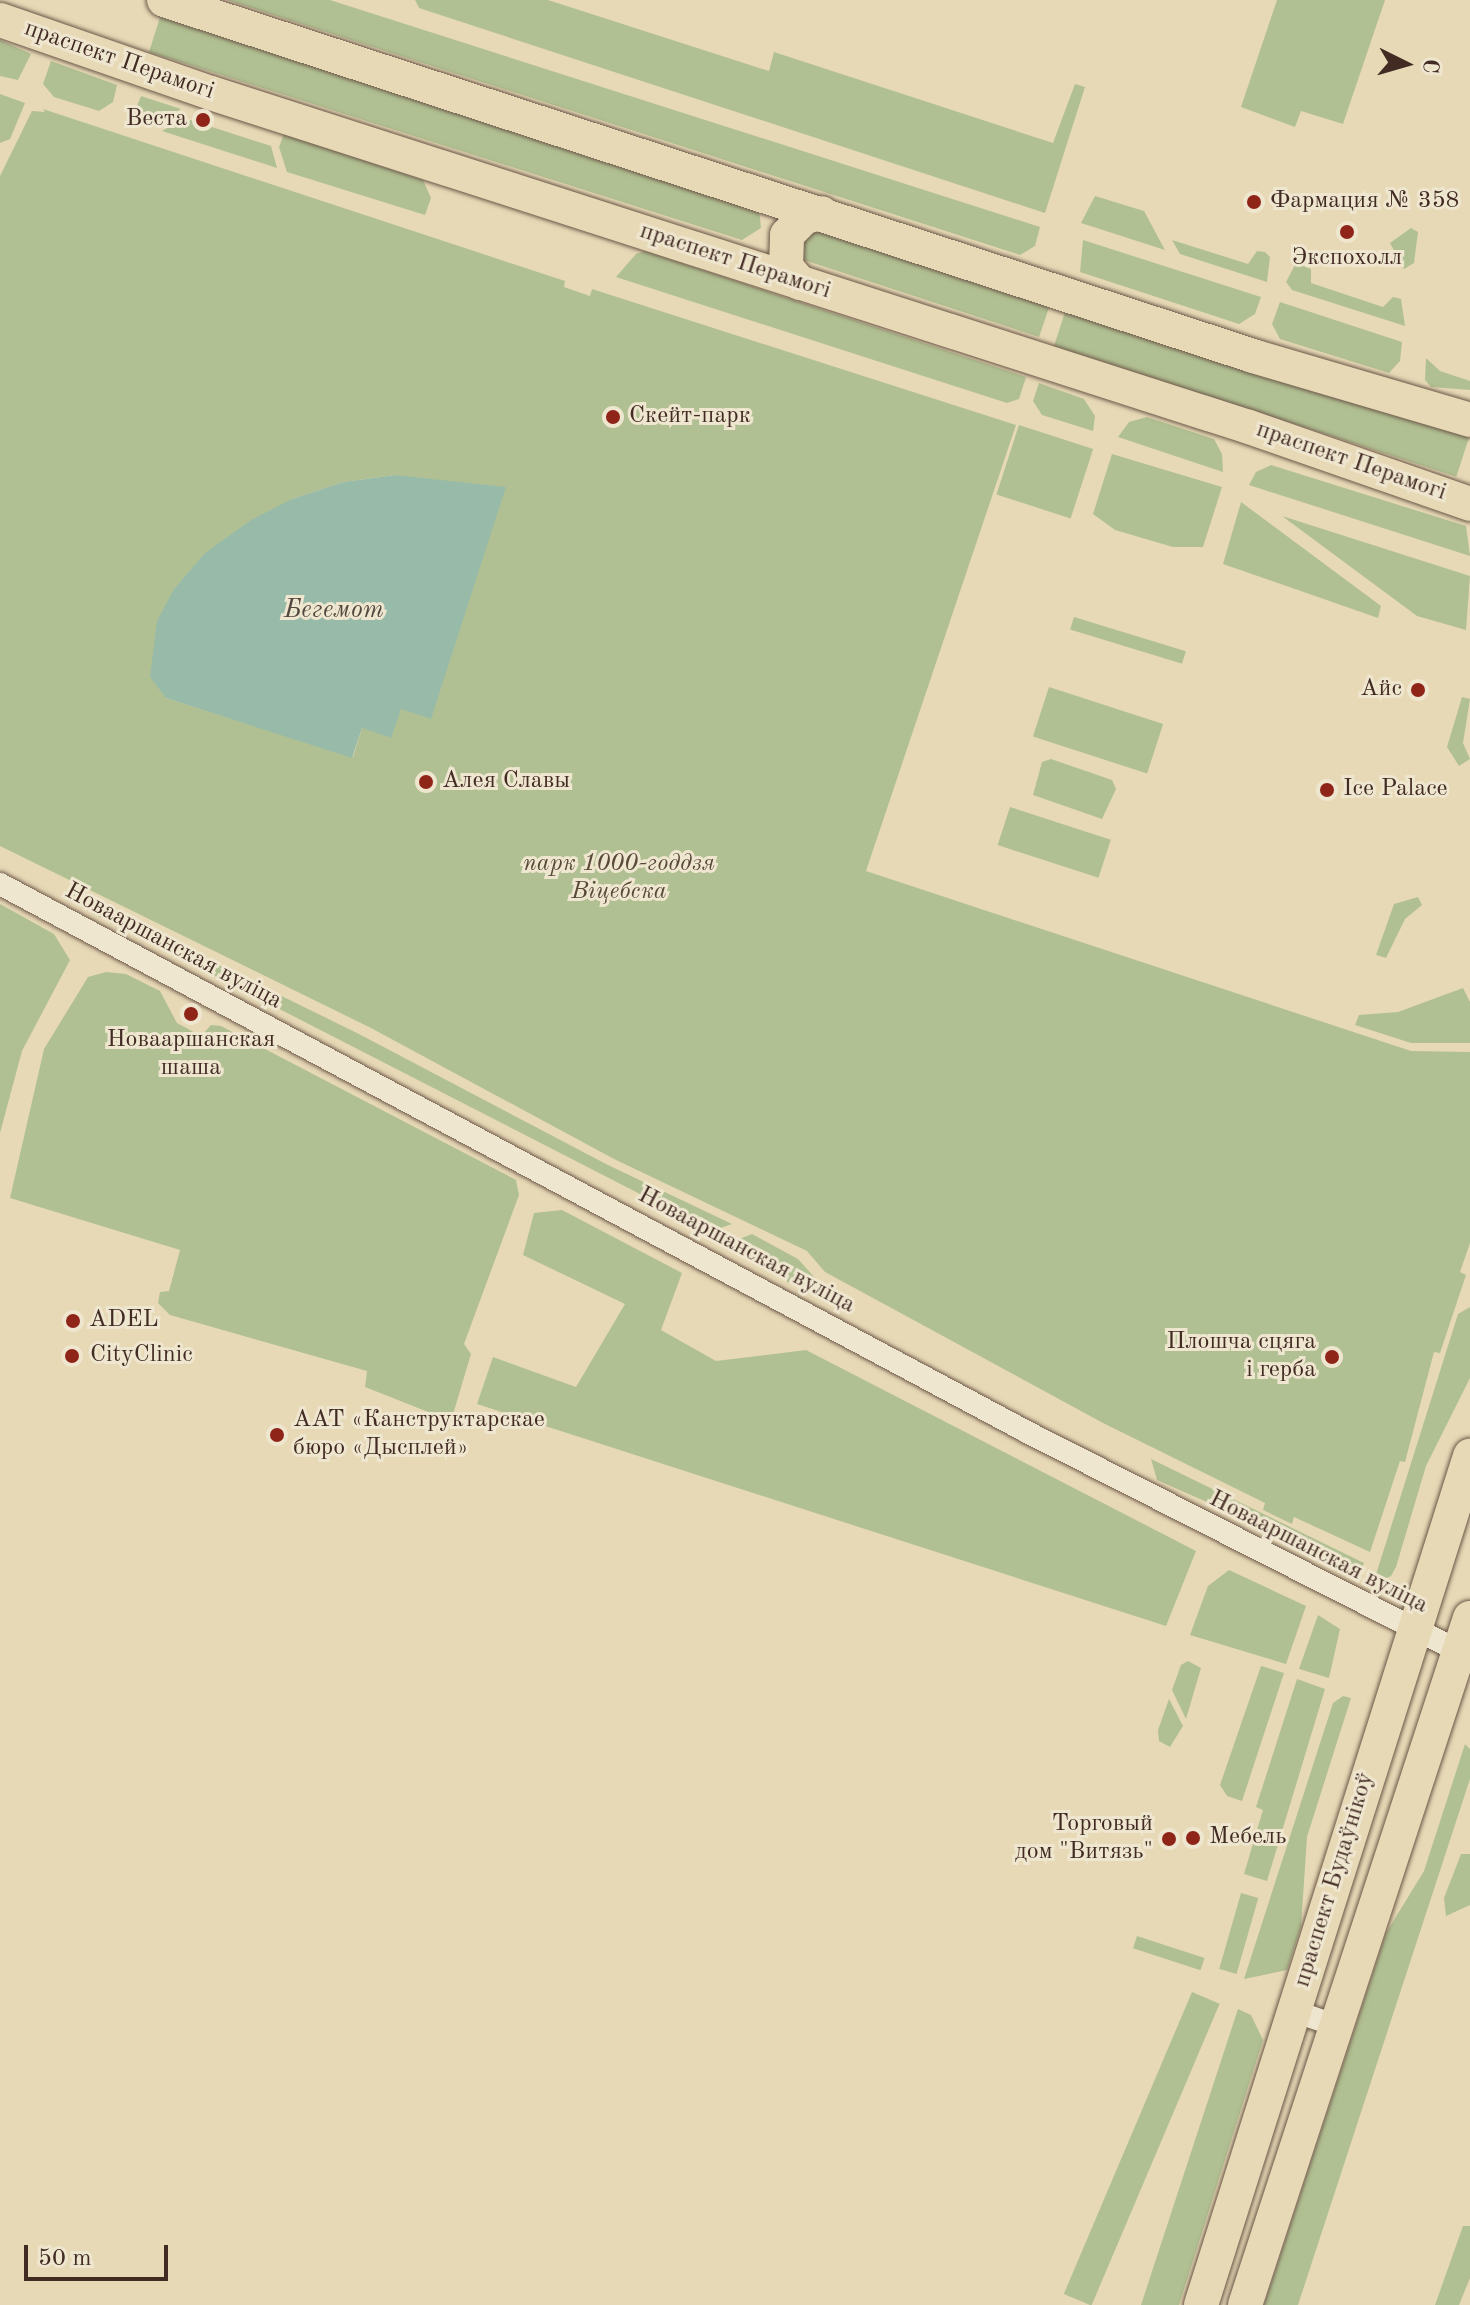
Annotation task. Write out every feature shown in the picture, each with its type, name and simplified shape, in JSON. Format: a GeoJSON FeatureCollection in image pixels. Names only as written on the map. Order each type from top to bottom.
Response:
{"type":"FeatureCollection","features":[{"type":"Feature","properties":{"kind":"main road"},"geometry":{"type":"LineString","coordinates":[[164,0],[1253,356],[1470,420]]}},
{"type":"Feature","properties":{"kind":"main road","name":"праспект Перамогі"},"geometry":{"type":"LineString","coordinates":[[0,20],[1470,504]]}},
{"type":"Feature","properties":{"kind":"main road"},"geometry":{"type":"LineString","coordinates":[[734,262],[761,250],[770,232],[768,206],[757,192]]}},
{"type":"Feature","properties":{"kind":"main road"},"geometry":{"type":"LineString","coordinates":[[800,283],[786,267],[787,235],[805,217],[822,213]]}},
{"type":"Feature","properties":{"kind":"main road","name":"праспект Будаўнікоў"},"geometry":{"type":"LineString","coordinates":[[1201,2305],[1470,1456]]}},
{"type":"Feature","properties":{"kind":"main road","name":"праспект Будаўнікоў"},"geometry":{"type":"LineString","coordinates":[[1245,2305],[1465,1654],[1470,1618]]}},
{"type":"Feature","properties":{"kind":"street","name":"Новааршанская вуліца"},"geometry":{"type":"LineString","coordinates":[[0,884],[1041,1439],[1413,1631],[1465,1654]]}},
{"type":"Feature","properties":{"kind":"street"},"geometry":{"type":"LineString","coordinates":[[1294,2011],[1337,2026]]}},
{"type":"Feature","properties":{"kind":"green space"},"geometry":{"type":"Polygon","coordinates":[[[227,0],[330,0],[1040,227],[1035,246],[1020,255],[227,0]]]}},
{"type":"Feature","properties":{"kind":"green space"},"geometry":{"type":"Polygon","coordinates":[[[415,0],[548,0],[769,71],[774,52],[1053,143],[1075,84],[1085,87],[1045,213],[419,8],[415,0]]]}},
{"type":"Feature","properties":{"kind":"green space"},"geometry":{"type":"Polygon","coordinates":[[[1277,0],[1385,0],[1343,124],[1301,111],[1295,127],[1241,107],[1277,0]]]}},
{"type":"Feature","properties":{"kind":"green space"},"geometry":{"type":"Polygon","coordinates":[[[162,11],[759,208],[761,228],[742,240],[149,52],[162,11]]]}},
{"type":"Feature","properties":{"kind":"green space"},"geometry":{"type":"Polygon","coordinates":[[[0,40],[31,54],[18,80],[0,76],[0,40]]]}},
{"type":"Feature","properties":{"kind":"green space"},"geometry":{"type":"Polygon","coordinates":[[[51,61],[117,85],[113,102],[99,111],[54,97],[43,84],[51,61]]]}},
{"type":"Feature","properties":{"kind":"green space"},"geometry":{"type":"Polygon","coordinates":[[[0,94],[25,103],[10,139],[0,143],[0,94]]]}},
{"type":"Feature","properties":{"kind":"green space"},"geometry":{"type":"Polygon","coordinates":[[[141,96],[181,109],[151,127],[137,123],[133,117],[141,96]]]}},
{"type":"Feature","properties":{"kind":"green space","name":"парк 1000-годдзя Віцебска"},"geometry":{"type":"Polygon","coordinates":[[[43,109],[565,281],[564,287],[590,296],[592,289],[1016,425],[866,871],[1411,1051],[1470,1052],[1470,1243],[1460,1272],[1466,1275],[1440,1353],[1434,1352],[1405,1462],[1400,1461],[1370,1552],[1294,1517],[1292,1524],[1263,1510],[1265,1503],[1103,1423],[825,1272],[807,1251],[614,1159],[371,1028],[0,846],[0,176],[32,111],[45,112],[43,109]],[[395,475],[343,482],[292,499],[166,698],[353,757],[362,728],[395,475]]]}},
{"type":"Feature","properties":{"kind":"green space"},"geometry":{"type":"Polygon","coordinates":[[[184,118],[271,146],[277,168],[162,131],[184,118]]]}},
{"type":"Feature","properties":{"kind":"green space"},"geometry":{"type":"Polygon","coordinates":[[[284,134],[423,180],[431,198],[425,215],[287,172],[279,147],[284,134]]]}},
{"type":"Feature","properties":{"kind":"green space"},"geometry":{"type":"Polygon","coordinates":[[[1095,196],[1144,211],[1165,250],[1081,223],[1095,196]]]}},
{"type":"Feature","properties":{"kind":"green space"},"geometry":{"type":"Polygon","coordinates":[[[810,223],[1052,299],[1039,337],[804,260],[797,238],[810,223]]]}},
{"type":"Feature","properties":{"kind":"green space"},"geometry":{"type":"Polygon","coordinates":[[[1411,228],[1418,232],[1414,263],[1404,269],[1390,243],[1411,228]]]}},
{"type":"Feature","properties":{"kind":"green space"},"geometry":{"type":"Polygon","coordinates":[[[1083,240],[1261,297],[1255,314],[1239,324],[1080,272],[1083,240]]]}},
{"type":"Feature","properties":{"kind":"green space"},"geometry":{"type":"Polygon","coordinates":[[[1172,240],[1248,264],[1257,251],[1265,252],[1270,257],[1267,282],[1180,254],[1172,240]]]}},
{"type":"Feature","properties":{"kind":"green space"},"geometry":{"type":"Polygon","coordinates":[[[645,251],[1026,377],[1019,399],[1007,403],[616,277],[636,254],[645,251]]]}},
{"type":"Feature","properties":{"kind":"green space"},"geometry":{"type":"Polygon","coordinates":[[[1296,263],[1311,269],[1311,283],[1383,307],[1393,297],[1401,299],[1405,326],[1292,290],[1286,282],[1296,263]]]}},
{"type":"Feature","properties":{"kind":"green space"},"geometry":{"type":"Polygon","coordinates":[[[1280,302],[1402,342],[1400,361],[1389,373],[1280,339],[1272,324],[1280,302]]]}},
{"type":"Feature","properties":{"kind":"green space"},"geometry":{"type":"Polygon","coordinates":[[[1067,306],[1469,437],[1456,477],[1054,346],[1067,306]]]}},
{"type":"Feature","properties":{"kind":"green space"},"geometry":{"type":"Polygon","coordinates":[[[1426,358],[1440,371],[1470,381],[1470,390],[1431,387],[1425,380],[1426,358]]]}},
{"type":"Feature","properties":{"kind":"green space"},"geometry":{"type":"Polygon","coordinates":[[[1039,383],[1084,399],[1095,416],[1093,431],[1042,415],[1033,401],[1039,383]]]}},
{"type":"Feature","properties":{"kind":"green space"},"geometry":{"type":"Polygon","coordinates":[[[1147,417],[1214,439],[1222,454],[1223,472],[1118,437],[1129,422],[1147,417]]]}},
{"type":"Feature","properties":{"kind":"green space"},"geometry":{"type":"Polygon","coordinates":[[[1019,425],[1093,449],[1071,519],[996,494],[1019,425]]]}},
{"type":"Feature","properties":{"kind":"green space"},"geometry":{"type":"Polygon","coordinates":[[[1112,454],[1222,487],[1203,547],[1173,547],[1115,530],[1093,514],[1112,454]]]}},
{"type":"Feature","properties":{"kind":"green space"},"geometry":{"type":"Polygon","coordinates":[[[1271,465],[1466,526],[1470,556],[1249,485],[1256,472],[1271,465]]]}},
{"type":"Feature","properties":{"kind":"green space"},"geometry":{"type":"Polygon","coordinates":[[[1241,502],[1381,606],[1378,618],[1223,564],[1241,502]]]}},
{"type":"Feature","properties":{"kind":"green space"},"geometry":{"type":"Polygon","coordinates":[[[1282,516],[1470,576],[1466,630],[1417,616],[1282,516]]]}},
{"type":"Feature","properties":{"kind":"green space"},"geometry":{"type":"Polygon","coordinates":[[[1074,617],[1186,651],[1182,664],[1070,629],[1074,617]]]}},
{"type":"Feature","properties":{"kind":"green space"},"geometry":{"type":"Polygon","coordinates":[[[1049,687],[1163,724],[1147,774],[1033,736],[1049,687]]]}},
{"type":"Feature","properties":{"kind":"green space"},"geometry":{"type":"Polygon","coordinates":[[[1462,697],[1470,699],[1463,743],[1470,759],[1459,766],[1447,747],[1462,697]]]}},
{"type":"Feature","properties":{"kind":"green space"},"geometry":{"type":"Polygon","coordinates":[[[1051,759],[1112,780],[1116,789],[1102,819],[1033,795],[1042,762],[1051,759]]]}},
{"type":"Feature","properties":{"kind":"green space"},"geometry":{"type":"Polygon","coordinates":[[[1010,807],[1111,840],[1098,878],[998,845],[1010,807]]]}},
{"type":"Feature","properties":{"kind":"green space"},"geometry":{"type":"Polygon","coordinates":[[[70,892],[359,1034],[608,1165],[732,1224],[712,1231],[67,900],[70,892]]]}},
{"type":"Feature","properties":{"kind":"green space"},"geometry":{"type":"Polygon","coordinates":[[[1418,897],[1422,905],[1405,919],[1386,958],[1376,955],[1394,904],[1418,897]]]}},
{"type":"Feature","properties":{"kind":"green space"},"geometry":{"type":"Polygon","coordinates":[[[0,904],[54,934],[70,960],[22,1051],[0,1133],[0,904]]]}},
{"type":"Feature","properties":{"kind":"green space"},"geometry":{"type":"Polygon","coordinates":[[[106,972],[126,974],[160,991],[177,1023],[201,1036],[211,1025],[221,1026],[516,1180],[519,1195],[464,1344],[471,1354],[451,1421],[365,1387],[367,1371],[170,1315],[158,1303],[160,1292],[169,1291],[180,1250],[10,1198],[44,1049],[88,977],[106,972]]]}},
{"type":"Feature","properties":{"kind":"green space"},"geometry":{"type":"Polygon","coordinates":[[[1463,988],[1470,1002],[1470,1043],[1411,1043],[1355,1025],[1359,1015],[1398,1012],[1463,988]]]}},
{"type":"Feature","properties":{"kind":"green space"},"geometry":{"type":"Polygon","coordinates":[[[562,1210],[682,1273],[661,1330],[716,1361],[806,1350],[1196,1551],[1166,1626],[477,1404],[493,1357],[576,1387],[625,1304],[523,1255],[534,1213],[562,1210]]]}},
{"type":"Feature","properties":{"kind":"green space"},"geometry":{"type":"Polygon","coordinates":[[[752,1234],[798,1259],[816,1279],[799,1287],[788,1283],[772,1264],[737,1240],[752,1234]]]}},
{"type":"Feature","properties":{"kind":"green space"},"geometry":{"type":"Polygon","coordinates":[[[1470,1307],[1470,1378],[1426,1466],[1396,1567],[1391,1576],[1373,1584],[1458,1314],[1470,1307]]]}},
{"type":"Feature","properties":{"kind":"green space"},"geometry":{"type":"Polygon","coordinates":[[[1151,1459],[1364,1563],[1361,1570],[1157,1480],[1151,1459]]]}},
{"type":"Feature","properties":{"kind":"green space"},"geometry":{"type":"Polygon","coordinates":[[[1229,1570],[1306,1606],[1286,1664],[1190,1635],[1208,1586],[1229,1570]]]}},
{"type":"Feature","properties":{"kind":"green space"},"geometry":{"type":"Polygon","coordinates":[[[1318,1615],[1340,1629],[1329,1678],[1299,1669],[1318,1615]]]}},
{"type":"Feature","properties":{"kind":"green space"},"geometry":{"type":"Polygon","coordinates":[[[1188,1661],[1201,1668],[1186,1719],[1172,1690],[1181,1665],[1188,1661]]]}},
{"type":"Feature","properties":{"kind":"green space"},"geometry":{"type":"Polygon","coordinates":[[[1261,1666],[1284,1673],[1242,1801],[1227,1796],[1220,1785],[1261,1666]]]}},
{"type":"Feature","properties":{"kind":"green space"},"geometry":{"type":"Polygon","coordinates":[[[1297,1679],[1325,1689],[1267,1881],[1244,1874],[1263,1810],[1256,1807],[1297,1679]]]}},
{"type":"Feature","properties":{"kind":"green space"},"geometry":{"type":"Polygon","coordinates":[[[1343,1696],[1351,1698],[1307,1837],[1301,1927],[1287,1970],[1244,1979],[1333,1703],[1343,1696]]]}},
{"type":"Feature","properties":{"kind":"green space"},"geometry":{"type":"Polygon","coordinates":[[[1169,1699],[1183,1726],[1170,1747],[1159,1741],[1158,1730],[1169,1699]]]}},
{"type":"Feature","properties":{"kind":"green space"},"geometry":{"type":"Polygon","coordinates":[[[1465,1744],[1470,1749],[1470,1779],[1298,2305],[1264,2305],[1386,1933],[1424,1871],[1465,1744]]]}},
{"type":"Feature","properties":{"kind":"green space"},"geometry":{"type":"Polygon","coordinates":[[[1461,1854],[1470,1854],[1470,1905],[1446,1916],[1444,1898],[1461,1854]]]}},
{"type":"Feature","properties":{"kind":"green space"},"geometry":{"type":"Polygon","coordinates":[[[1241,1893],[1258,1898],[1237,1974],[1219,1969],[1241,1893]]]}},
{"type":"Feature","properties":{"kind":"green space"},"geometry":{"type":"Polygon","coordinates":[[[1137,1936],[1205,1958],[1201,1970],[1133,1948],[1137,1936]]]}},
{"type":"Feature","properties":{"kind":"green space"},"geometry":{"type":"Polygon","coordinates":[[[1192,1992],[1220,2004],[1092,2305],[1064,2294],[1192,1992]]]}},
{"type":"Feature","properties":{"kind":"green space"},"geometry":{"type":"Polygon","coordinates":[[[1238,2009],[1251,2015],[1263,2040],[1179,2305],[1141,2305],[1238,2009]]]}},
{"type":"Feature","properties":{"kind":"green space"},"geometry":{"type":"Polygon","coordinates":[[[1463,2226],[1470,2226],[1470,2278],[1459,2305],[1435,2305],[1463,2226]]]}},
{"type":"Feature","properties":{"kind":"water","name":"Бегемот"},"geometry":{"type":"Polygon","coordinates":[[[395,475],[506,487],[431,719],[401,709],[391,738],[362,728],[352,758],[166,698],[150,677],[157,621],[174,589],[205,553],[251,520],[292,499],[343,482],[395,475]]]}},
{"type":"Feature","properties":{"kind":"place","name":"Веста"},"geometry":{"type":"Point","coordinates":[203,120]}},
{"type":"Feature","properties":{"kind":"place","name":"Фармация № 358"},"geometry":{"type":"Point","coordinates":[1254,202]}},
{"type":"Feature","properties":{"kind":"place","name":"Экспохолл"},"geometry":{"type":"Point","coordinates":[1347,232]}},
{"type":"Feature","properties":{"kind":"place","name":"Скейт-парк"},"geometry":{"type":"Point","coordinates":[613,417]}},
{"type":"Feature","properties":{"kind":"place","name":"Айс"},"geometry":{"type":"Point","coordinates":[1418,690]}},
{"type":"Feature","properties":{"kind":"place","name":"Алея Славы"},"geometry":{"type":"Point","coordinates":[426,782]}},
{"type":"Feature","properties":{"kind":"place","name":"Ice Palace"},"geometry":{"type":"Point","coordinates":[1327,790]}},
{"type":"Feature","properties":{"kind":"place","name":"Новааршанская шаша"},"geometry":{"type":"Point","coordinates":[191,1014]}},
{"type":"Feature","properties":{"kind":"place","name":"ADEL"},"geometry":{"type":"Point","coordinates":[73,1321]}},
{"type":"Feature","properties":{"kind":"place","name":"CityClinic"},"geometry":{"type":"Point","coordinates":[72,1356]}},
{"type":"Feature","properties":{"kind":"place","name":"Плошча сцяга і герба"},"geometry":{"type":"Point","coordinates":[1332,1357]}},
{"type":"Feature","properties":{"kind":"place","name":"ААТ «Канструктарскае бюро «Дысплей»"},"geometry":{"type":"Point","coordinates":[277,1435]}},
{"type":"Feature","properties":{"kind":"place","name":"Мебель"},"geometry":{"type":"Point","coordinates":[1193,1838]}},
{"type":"Feature","properties":{"kind":"place","name":"Торговый дом \"Витязь\""},"geometry":{"type":"Point","coordinates":[1169,1839]}}]}
